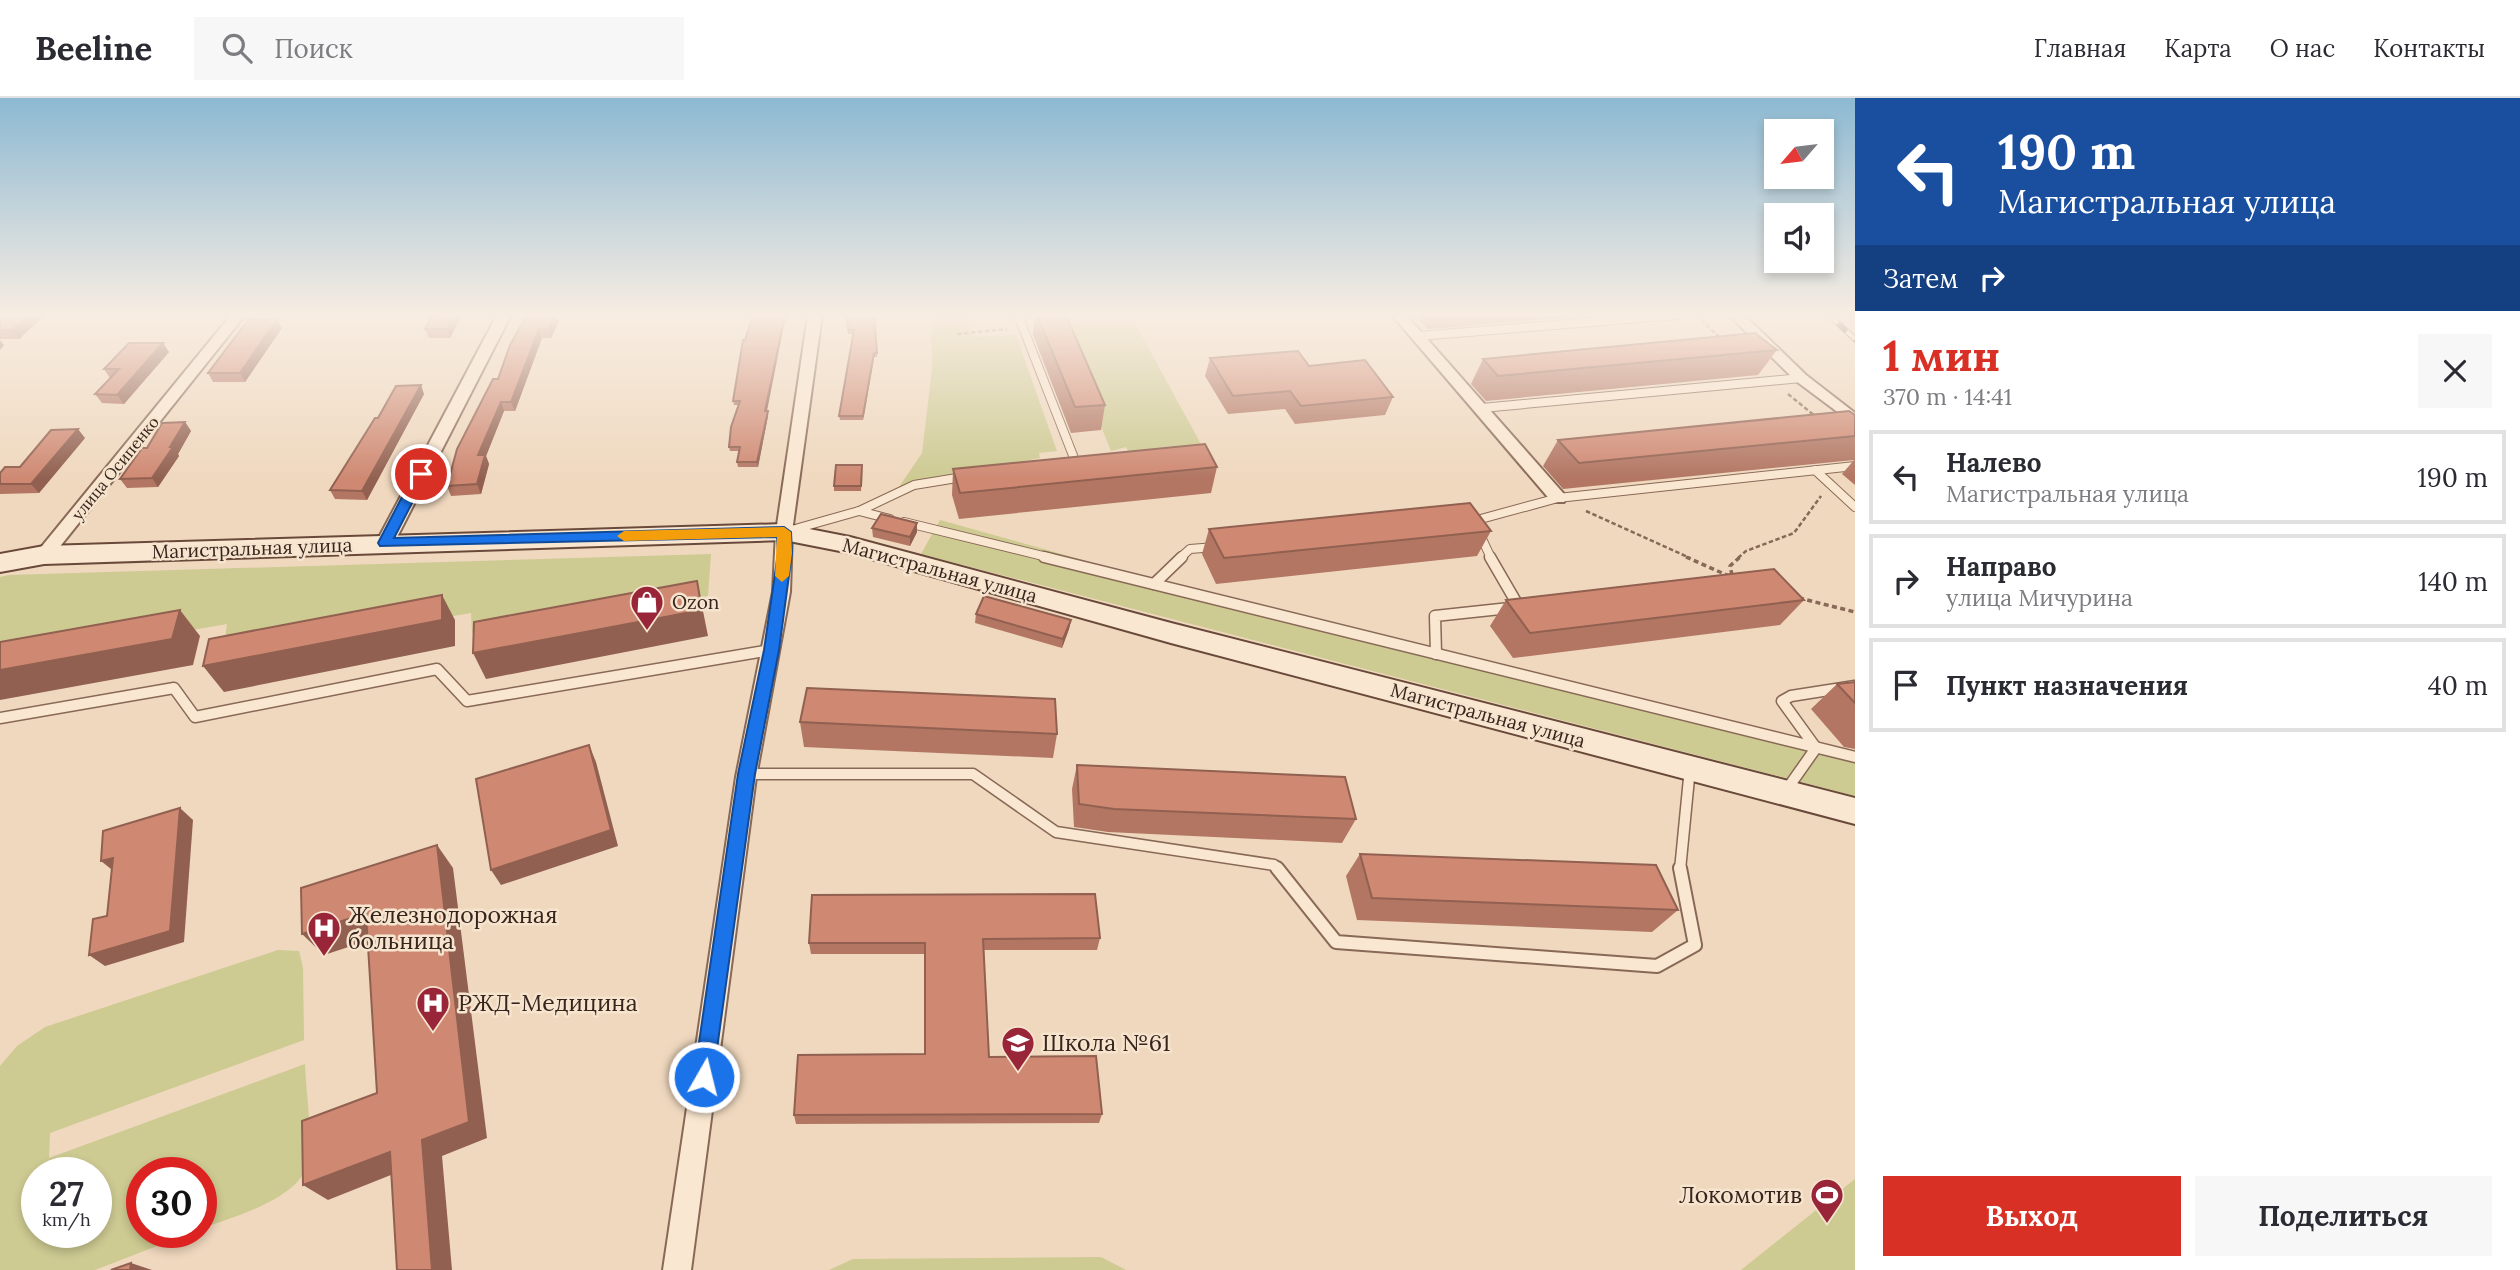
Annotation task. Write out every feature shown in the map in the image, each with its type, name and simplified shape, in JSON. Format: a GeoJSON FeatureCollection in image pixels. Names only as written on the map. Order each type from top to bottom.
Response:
{"type":"FeatureCollection","features":[{"type":"Feature","properties":{"kind":"main road","name":"Магистральная улица"},"geometry":{"type":"LineString","coordinates":[[0,563],[44,555],[784,532],[850,545],[1171,633],[1855,811]]}},
{"type":"Feature","properties":{"kind":"street","name":"улица Осипенко"},"geometry":{"type":"LineString","coordinates":[[44,555],[194,370]]}},
{"type":"Feature","properties":{"kind":"street"},"geometry":{"type":"LineString","coordinates":[[385,543],[475,370]]}},
{"type":"Feature","properties":{"kind":"street"},"geometry":{"type":"LineString","coordinates":[[677,1270],[746,774],[772,650],[785,553],[784,532],[807,370]]}},
{"type":"Feature","properties":{"kind":"street"},"geometry":{"type":"LineString","coordinates":[[1448,370],[1558,498]]}},
{"type":"Feature","properties":{"kind":"street"},"geometry":{"type":"LineString","coordinates":[[1792,370],[1855,420]]}},
{"type":"Feature","properties":{"kind":"lane"},"geometry":{"type":"LineString","coordinates":[[1039,370],[1074,458]]}},
{"type":"Feature","properties":{"kind":"lane"},"geometry":{"type":"LineString","coordinates":[[1482,408],[1801,378]]}},
{"type":"Feature","properties":{"kind":"lane"},"geometry":{"type":"LineString","coordinates":[[1061,460],[1087,457]]}},
{"type":"Feature","properties":{"kind":"lane"},"geometry":{"type":"LineString","coordinates":[[1518,607],[1472,520],[1558,498],[1855,466]]}},
{"type":"Feature","properties":{"kind":"lane"},"geometry":{"type":"LineString","coordinates":[[1815,470],[1855,507]]}},
{"type":"Feature","properties":{"kind":"lane"},"geometry":{"type":"LineString","coordinates":[[784,532],[859,511],[914,485],[968,476]]}},
{"type":"Feature","properties":{"kind":"lane"},"geometry":{"type":"LineString","coordinates":[[859,511],[1855,757]]}},
{"type":"Feature","properties":{"kind":"lane"},"geometry":{"type":"LineString","coordinates":[[1154,584],[1190,549],[1231,545]]}},
{"type":"Feature","properties":{"kind":"lane"},"geometry":{"type":"LineString","coordinates":[[1436,654],[1435,616],[1532,605]]}},
{"type":"Feature","properties":{"kind":"lane"},"geometry":{"type":"LineString","coordinates":[[0,718],[174,688],[195,717],[437,668],[467,701],[772,650]]}},
{"type":"Feature","properties":{"kind":"lane"},"geometry":{"type":"LineString","coordinates":[[1816,748],[1782,701],[1791,696],[1855,687]]}},
{"type":"Feature","properties":{"kind":"lane"},"geometry":{"type":"LineString","coordinates":[[1785,792],[1816,748]]}},
{"type":"Feature","properties":{"kind":"lane"},"geometry":{"type":"LineString","coordinates":[[746,774],[973,774],[1056,832],[1274,865],[1336,942],[1657,966],[1695,945],[1680,868],[1690,768]]}},
{"type":"Feature","properties":{"kind":"path"},"geometry":{"type":"LineString","coordinates":[[1558,498],[1733,578],[1730,566],[1746,551],[1794,533],[1822,494],[1815,470]]}},
{"type":"Feature","properties":{"kind":"path"},"geometry":{"type":"LineString","coordinates":[[1796,597],[1855,612]]}},
{"type":"Feature","properties":{"kind":"shaded area"},"geometry":{"type":"Polygon","coordinates":[[[932,370],[1028,370],[1057,451],[1039,453],[1040,458],[934,479],[897,490],[922,453],[932,370]]]}},
{"type":"Feature","properties":{"kind":"shaded area"},"geometry":{"type":"Polygon","coordinates":[[[1078,370],[1160,370],[1202,446],[1130,454],[1126,447],[1111,451],[1078,370]]]}},
{"type":"Feature","properties":{"kind":"shaded area"},"geometry":{"type":"Polygon","coordinates":[[[940,520],[1129,573],[1855,763],[1855,796],[921,554],[940,520]]]}},
{"type":"Feature","properties":{"kind":"shaded area"},"geometry":{"type":"Polygon","coordinates":[[[711,554],[708,596],[506,636],[505,628],[472,633],[471,613],[223,655],[227,624],[0,663],[0,577],[9,575],[711,554]]]}},
{"type":"Feature","properties":{"kind":"shaded area"},"geometry":{"type":"Polygon","coordinates":[[[278,950],[299,951],[303,968],[304,1040],[50,1133],[49,1157],[21,1157],[21,1248],[112,1248],[112,1157],[52,1157],[305,1064],[310,1134],[305,1171],[296,1184],[266,1204],[217,1223],[217,1157],[126,1157],[126,1248],[152,1248],[95,1270],[0,1270],[0,1066],[17,1046],[45,1027],[278,950]]]}},
{"type":"Feature","properties":{"kind":"shaded area","name":"Локомотив"},"geometry":{"type":"Polygon","coordinates":[[[1855,1179],[1855,1270],[1741,1270],[1855,1179]]]}},
{"type":"Feature","properties":{"kind":"shaded area"},"geometry":{"type":"Polygon","coordinates":[[[1101,1257],[1126,1270],[829,1270],[853,1259],[1101,1257]]]}},
{"type":"Feature","properties":{"kind":"building"},"geometry":{"type":"Polygon","coordinates":[[[118,370],[139,370],[117,395],[95,394],[118,370]]]}},
{"type":"Feature","properties":{"kind":"building"},"geometry":{"type":"Polygon","coordinates":[[[211,370],[242,370],[240,373],[208,373],[211,370]]]}},
{"type":"Feature","properties":{"kind":"building"},"geometry":{"type":"Polygon","coordinates":[[[501,370],[523,370],[511,402],[501,402],[478,455],[485,455],[477,484],[447,486],[457,449],[493,379],[498,379],[501,370]]]}},
{"type":"Feature","properties":{"kind":"building"},"geometry":{"type":"Polygon","coordinates":[[[738,370],[774,370],[757,462],[737,462],[740,447],[729,447],[731,427],[740,401],[733,401],[738,370]]]}},
{"type":"Feature","properties":{"kind":"building"},"geometry":{"type":"Polygon","coordinates":[[[847,370],[871,370],[863,416],[839,416],[847,370]]]}},
{"type":"Feature","properties":{"kind":"building"},"geometry":{"type":"Polygon","coordinates":[[[1060,370],[1090,370],[1105,405],[1075,407],[1060,370]]]}},
{"type":"Feature","properties":{"kind":"building"},"geometry":{"type":"Polygon","coordinates":[[[1217,370],[1372,370],[1393,397],[1301,406],[1290,391],[1233,396],[1217,370]]]}},
{"type":"Feature","properties":{"kind":"building"},"geometry":{"type":"Polygon","coordinates":[[[1492,370],[1566,370],[1498,376],[1492,370]]]}},
{"type":"Feature","properties":{"kind":"building"},"geometry":{"type":"Polygon","coordinates":[[[421,385],[362,491],[330,490],[396,386],[421,385]]]}},
{"type":"Feature","properties":{"kind":"building"},"geometry":{"type":"Polygon","coordinates":[[[1849,411],[1855,415],[1855,436],[1579,463],[1558,440],[1849,411]]]}},
{"type":"Feature","properties":{"kind":"building"},"geometry":{"type":"Polygon","coordinates":[[[185,422],[170,447],[173,447],[152,478],[120,479],[142,448],[147,448],[162,423],[185,422]]]}},
{"type":"Feature","properties":{"kind":"building"},"geometry":{"type":"Polygon","coordinates":[[[78,429],[31,484],[0,484],[0,473],[5,467],[20,467],[51,430],[78,429]]]}},
{"type":"Feature","properties":{"kind":"building"},"geometry":{"type":"Polygon","coordinates":[[[1205,444],[1217,467],[960,493],[953,469],[1205,444]]]}},
{"type":"Feature","properties":{"kind":"building"},"geometry":{"type":"Polygon","coordinates":[[[836,465],[862,465],[861,486],[834,486],[836,465]]]}},
{"type":"Feature","properties":{"kind":"building"},"geometry":{"type":"Polygon","coordinates":[[[1470,503],[1491,531],[1224,558],[1209,529],[1470,503]]]}},
{"type":"Feature","properties":{"kind":"building"},"geometry":{"type":"Polygon","coordinates":[[[881,514],[917,523],[910,537],[872,528],[881,514]]]}},
{"type":"Feature","properties":{"kind":"building"},"geometry":{"type":"Polygon","coordinates":[[[1774,569],[1804,600],[1530,633],[1506,600],[1774,569]]]}},
{"type":"Feature","properties":{"kind":"building"},"geometry":{"type":"Polygon","coordinates":[[[697,581],[702,610],[473,653],[474,622],[697,581]]]}},
{"type":"Feature","properties":{"kind":"building"},"geometry":{"type":"Polygon","coordinates":[[[442,595],[442,620],[203,666],[209,639],[442,595]]]}},
{"type":"Feature","properties":{"kind":"building"},"geometry":{"type":"Polygon","coordinates":[[[984,596],[1071,620],[1063,639],[976,614],[984,596]]]}},
{"type":"Feature","properties":{"kind":"building"},"geometry":{"type":"Polygon","coordinates":[[[180,610],[172,639],[0,670],[0,642],[180,610]]]}},
{"type":"Feature","properties":{"kind":"building"},"geometry":{"type":"Polygon","coordinates":[[[1855,682],[1855,703],[1837,684],[1855,682]]]}},
{"type":"Feature","properties":{"kind":"building"},"geometry":{"type":"Polygon","coordinates":[[[807,688],[1055,699],[1057,734],[800,722],[807,688]]]}},
{"type":"Feature","properties":{"kind":"building"},"geometry":{"type":"Polygon","coordinates":[[[589,745],[611,830],[491,870],[476,779],[589,745]]]}},
{"type":"Feature","properties":{"kind":"building"},"geometry":{"type":"Polygon","coordinates":[[[1077,765],[1345,777],[1356,819],[1114,809],[1079,804],[1077,765]]]}},
{"type":"Feature","properties":{"kind":"building"},"geometry":{"type":"Polygon","coordinates":[[[180,808],[170,931],[89,955],[93,919],[107,916],[113,858],[101,861],[103,831],[180,808]]]}},
{"type":"Feature","properties":{"kind":"building","name":"РЖД-Медицина"},"geometry":{"type":"Polygon","coordinates":[[[437,845],[469,1122],[422,1140],[432,1270],[397,1270],[390,1152],[303,1185],[302,1121],[377,1093],[366,913],[302,934],[301,888],[437,845]]]}},
{"type":"Feature","properties":{"kind":"building"},"geometry":{"type":"Polygon","coordinates":[[[1360,854],[1656,865],[1678,910],[1372,898],[1360,854]]]}},
{"type":"Feature","properties":{"kind":"building"},"geometry":{"type":"Polygon","coordinates":[[[1095,894],[1100,938],[983,939],[989,1057],[1096,1056],[1102,1114],[794,1115],[798,1055],[925,1054],[925,943],[809,943],[812,895],[1095,894]]]}},
{"type":"Feature","properties":{"kind":"building"},"geometry":{"type":"Polygon","coordinates":[[[131,1263],[130,1270],[111,1270],[131,1263]]]}},
{"type":"Feature","properties":{"kind":"slow traffic"},"geometry":{"type":"LineString","coordinates":[[624,536],[784,532],[782,576]]}},
{"type":"Feature","properties":{"kind":"place","name":"Ozon"},"geometry":{"type":"Point","coordinates":[647,632]}},
{"type":"Feature","properties":{"kind":"place","name":"Железнодорожная больница"},"geometry":{"type":"Point","coordinates":[324,958]}},
{"type":"Feature","properties":{"kind":"place","name":"РЖД-Медицина"},"geometry":{"type":"Point","coordinates":[433,1033]}},
{"type":"Feature","properties":{"kind":"place","name":"Школа №61"},"geometry":{"type":"Point","coordinates":[1018,1073]}},
{"type":"Feature","properties":{"kind":"place","name":"Локомотив"},"geometry":{"type":"Point","coordinates":[1827,1225]}},
{"type":"Feature","properties":{"kind":"route"},"geometry":{"type":"LineString","coordinates":[[421,474],[385,543],[784,532],[785,553],[772,650],[746,774],[704,1077]]}}]}
